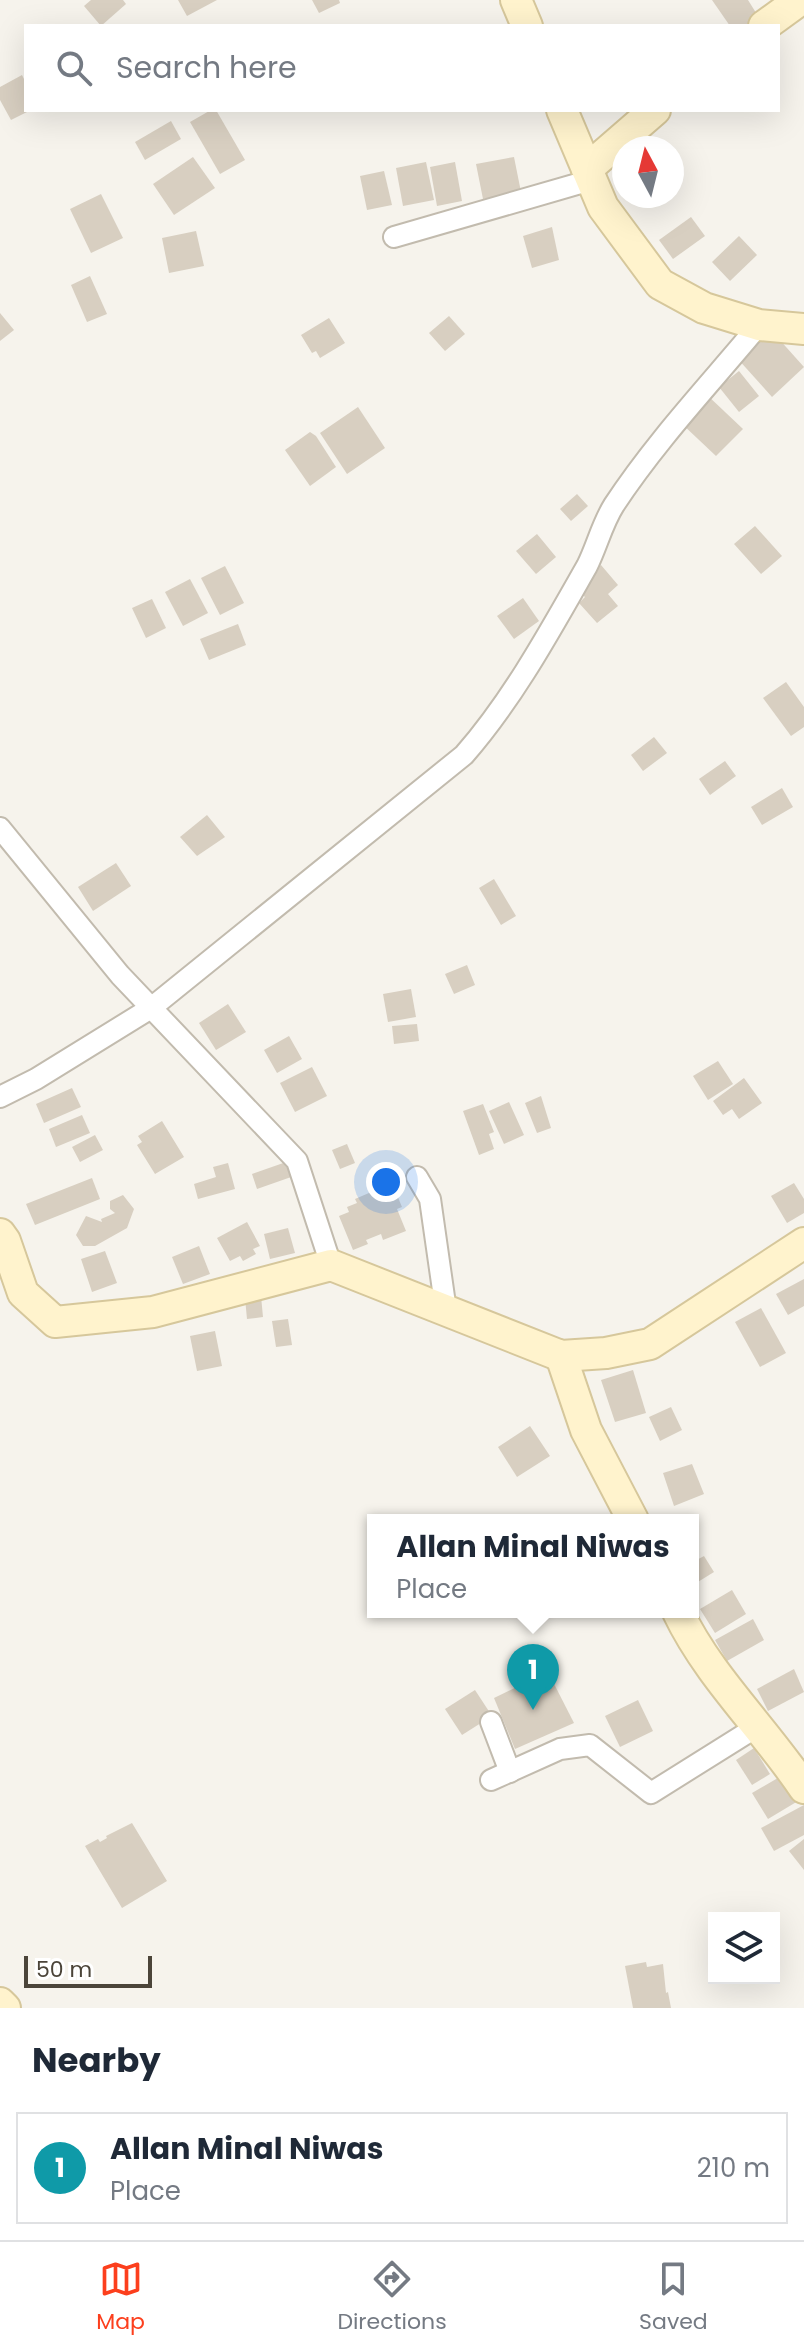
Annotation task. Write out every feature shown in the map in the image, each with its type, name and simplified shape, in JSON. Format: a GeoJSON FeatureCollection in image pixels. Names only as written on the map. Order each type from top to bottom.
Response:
{"type":"FeatureCollection","features":[{"type":"Feature","properties":{"kind":"main road"},"geometry":{"type":"LineString","coordinates":[[516,0],[526,24]]}},
{"type":"Feature","properties":{"kind":"main road"},"geometry":{"type":"LineString","coordinates":[[767,24],[800,0]]}},
{"type":"Feature","properties":{"kind":"main road"},"geometry":{"type":"LineString","coordinates":[[563,112],[603,207],[660,284],[704,308],[759,325],[804,329]]}},
{"type":"Feature","properties":{"kind":"main road"},"geometry":{"type":"LineString","coordinates":[[589,174],[653,112]]}},
{"type":"Feature","properties":{"kind":"main road"},"geometry":{"type":"LineString","coordinates":[[0,1234],[23,1293],[55,1322],[153,1312],[331,1265],[561,1356],[606,1353],[650,1344],[804,1243]]}},
{"type":"Feature","properties":{"kind":"main road"},"geometry":{"type":"LineString","coordinates":[[561,1356],[586,1430],[630,1514]]}},
{"type":"Feature","properties":{"kind":"main road"},"geometry":{"type":"LineString","coordinates":[[682,1618],[736,1701],[804,1788]]}},
{"type":"Feature","properties":{"kind":"main road"},"geometry":{"type":"LineString","coordinates":[[0,2003],[5,2008]]}},
{"type":"Feature","properties":{"kind":"street"},"geometry":{"type":"LineString","coordinates":[[394,237],[589,174]]}},
{"type":"Feature","properties":{"kind":"street"},"geometry":{"type":"LineString","coordinates":[[0,1097],[36,1079],[151,1008],[464,755],[494,721],[589,562],[607,518],[630,483],[759,325]]}},
{"type":"Feature","properties":{"kind":"street"},"geometry":{"type":"LineString","coordinates":[[0,828],[66,911],[151,1008],[297,1161],[331,1265]]}},
{"type":"Feature","properties":{"kind":"street"},"geometry":{"type":"LineString","coordinates":[[417,1177],[430,1199],[446,1311]]}},
{"type":"Feature","properties":{"kind":"street"},"geometry":{"type":"LineString","coordinates":[[491,1722],[500,1776],[560,1749],[590,1745],[651,1793],[758,1726]]}},
{"type":"Feature","properties":{"kind":"building"},"geometry":{"type":"Polygon","coordinates":[[[91,0],[123,0],[126,4],[103,24],[99,24],[84,6],[91,0]]]}},
{"type":"Feature","properties":{"kind":"building"},"geometry":{"type":"Polygon","coordinates":[[[178,0],[217,0],[187,16],[178,0]]]}},
{"type":"Feature","properties":{"kind":"building"},"geometry":{"type":"Polygon","coordinates":[[[312,0],[339,0],[340,3],[319,13],[312,0]]]}},
{"type":"Feature","properties":{"kind":"building"},"geometry":{"type":"Polygon","coordinates":[[[712,0],[748,0],[758,16],[747,24],[729,24],[712,0]]]}},
{"type":"Feature","properties":{"kind":"building"},"geometry":{"type":"Polygon","coordinates":[[[22,75],[24,112],[27,112],[11,120],[0,100],[0,87],[22,75]]]}},
{"type":"Feature","properties":{"kind":"building"},"geometry":{"type":"Polygon","coordinates":[[[208,112],[217,112],[245,160],[220,174],[190,122],[208,112]]]}},
{"type":"Feature","properties":{"kind":"building"},"geometry":{"type":"Polygon","coordinates":[[[171,121],[181,139],[145,160],[135,142],[171,121]]]}},
{"type":"Feature","properties":{"kind":"building"},"geometry":{"type":"Polygon","coordinates":[[[193,157],[215,188],[174,215],[153,184],[193,157]]]}},
{"type":"Feature","properties":{"kind":"building"},"geometry":{"type":"Polygon","coordinates":[[[514,157],[521,192],[483,199],[476,164],[514,157]]]}},
{"type":"Feature","properties":{"kind":"building"},"geometry":{"type":"Polygon","coordinates":[[[426,162],[434,200],[403,206],[396,168],[426,162]]]}},
{"type":"Feature","properties":{"kind":"building"},"geometry":{"type":"Polygon","coordinates":[[[455,162],[462,201],[437,206],[430,167],[455,162]]]}},
{"type":"Feature","properties":{"kind":"building"},"geometry":{"type":"Polygon","coordinates":[[[384,171],[392,205],[367,210],[360,176],[384,171]]]}},
{"type":"Feature","properties":{"kind":"building"},"geometry":{"type":"Polygon","coordinates":[[[101,194],[123,238],[91,253],[70,209],[101,194]]]}},
{"type":"Feature","properties":{"kind":"building"},"geometry":{"type":"Polygon","coordinates":[[[691,217],[705,236],[673,259],[659,240],[691,217]]]}},
{"type":"Feature","properties":{"kind":"building"},"geometry":{"type":"Polygon","coordinates":[[[552,227],[559,260],[532,268],[523,236],[552,227]]]}},
{"type":"Feature","properties":{"kind":"building"},"geometry":{"type":"Polygon","coordinates":[[[196,231],[204,266],[169,273],[162,238],[196,231]]]}},
{"type":"Feature","properties":{"kind":"building"},"geometry":{"type":"Polygon","coordinates":[[[739,236],[757,255],[730,281],[712,262],[739,236]]]}},
{"type":"Feature","properties":{"kind":"building"},"geometry":{"type":"Polygon","coordinates":[[[90,276],[107,314],[87,322],[71,285],[90,276]]]}},
{"type":"Feature","properties":{"kind":"building"},"geometry":{"type":"Polygon","coordinates":[[[0,313],[14,330],[0,341],[0,313]]]}},
{"type":"Feature","properties":{"kind":"building"},"geometry":{"type":"Polygon","coordinates":[[[449,316],[465,334],[445,351],[429,333],[449,316]]]}},
{"type":"Feature","properties":{"kind":"building"},"geometry":{"type":"Polygon","coordinates":[[[329,318],[345,343],[320,358],[316,351],[312,353],[301,335],[329,318]]]}},
{"type":"Feature","properties":{"kind":"building"},"geometry":{"type":"Polygon","coordinates":[[[769,328],[804,367],[772,397],[737,358],[769,328]]]}},
{"type":"Feature","properties":{"kind":"building"},"geometry":{"type":"Polygon","coordinates":[[[739,371],[759,396],[739,412],[719,387],[739,371]]]}},
{"type":"Feature","properties":{"kind":"building"},"geometry":{"type":"Polygon","coordinates":[[[706,394],[743,429],[716,456],[680,422],[706,394]]]}},
{"type":"Feature","properties":{"kind":"building"},"geometry":{"type":"Polygon","coordinates":[[[358,407],[385,448],[347,474],[320,433],[358,407]]]}},
{"type":"Feature","properties":{"kind":"building"},"geometry":{"type":"Polygon","coordinates":[[[310,432],[316,436],[336,467],[310,486],[285,450],[310,432]]]}},
{"type":"Feature","properties":{"kind":"building"},"geometry":{"type":"Polygon","coordinates":[[[577,494],[588,506],[571,521],[560,509],[577,494]]]}},
{"type":"Feature","properties":{"kind":"building"},"geometry":{"type":"Polygon","coordinates":[[[755,526],[782,556],[761,574],[734,544],[755,526]]]}},
{"type":"Feature","properties":{"kind":"building"},"geometry":{"type":"Polygon","coordinates":[[[537,534],[556,557],[536,574],[516,551],[537,534]]]}},
{"type":"Feature","properties":{"kind":"building"},"geometry":{"type":"Polygon","coordinates":[[[601,565],[618,585],[608,594],[618,606],[597,623],[579,603],[585,597],[575,587],[601,565]]]}},
{"type":"Feature","properties":{"kind":"building"},"geometry":{"type":"Polygon","coordinates":[[[225,566],[244,603],[220,615],[201,578],[225,566]]]}},
{"type":"Feature","properties":{"kind":"building"},"geometry":{"type":"Polygon","coordinates":[[[190,579],[208,613],[183,626],[165,592],[190,579]]]}},
{"type":"Feature","properties":{"kind":"building"},"geometry":{"type":"Polygon","coordinates":[[[523,598],[539,621],[514,639],[497,616],[523,598]]]}},
{"type":"Feature","properties":{"kind":"building"},"geometry":{"type":"Polygon","coordinates":[[[152,599],[166,628],[146,638],[132,608],[152,599]]]}},
{"type":"Feature","properties":{"kind":"building"},"geometry":{"type":"Polygon","coordinates":[[[238,624],[246,645],[209,660],[200,639],[238,624]]]}},
{"type":"Feature","properties":{"kind":"building"},"geometry":{"type":"Polygon","coordinates":[[[786,682],[804,707],[804,727],[791,736],[763,698],[786,682]]]}},
{"type":"Feature","properties":{"kind":"building"},"geometry":{"type":"Polygon","coordinates":[[[654,737],[667,753],[643,771],[631,755],[654,737]]]}},
{"type":"Feature","properties":{"kind":"building"},"geometry":{"type":"Polygon","coordinates":[[[725,761],[736,776],[710,795],[699,779],[725,761]]]}},
{"type":"Feature","properties":{"kind":"building"},"geometry":{"type":"Polygon","coordinates":[[[782,788],[793,807],[762,825],[751,807],[782,788]]]}},
{"type":"Feature","properties":{"kind":"building"},"geometry":{"type":"Polygon","coordinates":[[[207,815],[225,837],[197,856],[180,837],[207,815]]]}},
{"type":"Feature","properties":{"kind":"building"},"geometry":{"type":"Polygon","coordinates":[[[116,863],[131,886],[93,911],[78,887],[116,863]]]}},
{"type":"Feature","properties":{"kind":"building"},"geometry":{"type":"Polygon","coordinates":[[[494,879],[516,916],[501,925],[479,888],[494,879]]]}},
{"type":"Feature","properties":{"kind":"building"},"geometry":{"type":"Polygon","coordinates":[[[467,965],[475,985],[454,994],[445,974],[467,965]]]}},
{"type":"Feature","properties":{"kind":"building"},"geometry":{"type":"Polygon","coordinates":[[[411,989],[416,1017],[388,1022],[383,994],[411,989]]]}},
{"type":"Feature","properties":{"kind":"building"},"geometry":{"type":"Polygon","coordinates":[[[228,1004],[246,1032],[216,1050],[199,1023],[228,1004]]]}},
{"type":"Feature","properties":{"kind":"building"},"geometry":{"type":"Polygon","coordinates":[[[417,1024],[419,1041],[394,1044],[392,1026],[417,1024]]]}},
{"type":"Feature","properties":{"kind":"building"},"geometry":{"type":"Polygon","coordinates":[[[289,1036],[302,1059],[277,1073],[264,1050],[289,1036]]]}},
{"type":"Feature","properties":{"kind":"building"},"geometry":{"type":"Polygon","coordinates":[[[718,1061],[733,1084],[708,1100],[693,1076],[718,1061]]]}},
{"type":"Feature","properties":{"kind":"building"},"geometry":{"type":"Polygon","coordinates":[[[312,1067],[327,1096],[295,1112],[280,1083],[312,1067]]]}},
{"type":"Feature","properties":{"kind":"building"},"geometry":{"type":"Polygon","coordinates":[[[744,1078],[762,1103],[739,1119],[732,1109],[723,1115],[713,1101],[744,1078]]]}},
{"type":"Feature","properties":{"kind":"building"},"geometry":{"type":"Polygon","coordinates":[[[72,1088],[81,1107],[44,1123],[36,1104],[72,1088]]]}},
{"type":"Feature","properties":{"kind":"building"},"geometry":{"type":"Polygon","coordinates":[[[541,1096],[551,1128],[537,1133],[525,1103],[541,1096]]]}},
{"type":"Feature","properties":{"kind":"building"},"geometry":{"type":"Polygon","coordinates":[[[509,1102],[524,1135],[504,1144],[489,1111],[509,1102]]]}},
{"type":"Feature","properties":{"kind":"building"},"geometry":{"type":"Polygon","coordinates":[[[483,1104],[494,1132],[489,1134],[494,1149],[479,1155],[463,1111],[483,1104]]]}},
{"type":"Feature","properties":{"kind":"building"},"geometry":{"type":"Polygon","coordinates":[[[82,1115],[90,1133],[56,1147],[49,1129],[82,1115]]]}},
{"type":"Feature","properties":{"kind":"building"},"geometry":{"type":"Polygon","coordinates":[[[162,1121],[184,1157],[155,1174],[137,1145],[142,1142],[138,1136],[162,1121]]]}},
{"type":"Feature","properties":{"kind":"building"},"geometry":{"type":"Polygon","coordinates":[[[95,1135],[103,1150],[80,1162],[72,1147],[95,1135]]]}},
{"type":"Feature","properties":{"kind":"building"},"geometry":{"type":"Polygon","coordinates":[[[347,1144],[355,1163],[340,1169],[332,1150],[347,1144]]]}},
{"type":"Feature","properties":{"kind":"building"},"geometry":{"type":"Polygon","coordinates":[[[289,1161],[294,1176],[257,1189],[252,1174],[289,1161]]]}},
{"type":"Feature","properties":{"kind":"building"},"geometry":{"type":"Polygon","coordinates":[[[228,1163],[235,1189],[198,1199],[194,1184],[216,1177],[213,1167],[228,1163]]]}},
{"type":"Feature","properties":{"kind":"building"},"geometry":{"type":"Polygon","coordinates":[[[92,1178],[100,1199],[35,1225],[26,1204],[92,1178]]]}},
{"type":"Feature","properties":{"kind":"building"},"geometry":{"type":"Polygon","coordinates":[[[392,1183],[402,1207],[397,1209],[406,1231],[383,1240],[381,1234],[353,1250],[339,1216],[349,1212],[347,1207],[357,1203],[355,1199],[392,1183]]]}},
{"type":"Feature","properties":{"kind":"building"},"geometry":{"type":"Polygon","coordinates":[[[794,1183],[804,1199],[804,1213],[787,1223],[771,1196],[794,1183]]]}},
{"type":"Feature","properties":{"kind":"building"},"geometry":{"type":"Polygon","coordinates":[[[123,1195],[134,1209],[127,1228],[95,1246],[83,1246],[76,1235],[86,1216],[102,1222],[101,1219],[115,1213],[110,1209],[110,1201],[123,1195]]]}},
{"type":"Feature","properties":{"kind":"building"},"geometry":{"type":"Polygon","coordinates":[[[247,1222],[260,1246],[253,1249],[256,1254],[243,1261],[240,1256],[230,1261],[217,1238],[247,1222]]]}},
{"type":"Feature","properties":{"kind":"building"},"geometry":{"type":"Polygon","coordinates":[[[288,1228],[295,1253],[270,1259],[264,1234],[288,1228]]]}},
{"type":"Feature","properties":{"kind":"building"},"geometry":{"type":"Polygon","coordinates":[[[199,1246],[210,1274],[183,1284],[172,1257],[199,1246]]]}},
{"type":"Feature","properties":{"kind":"building"},"geometry":{"type":"Polygon","coordinates":[[[105,1251],[117,1283],[92,1292],[81,1259],[105,1251]]]}},
{"type":"Feature","properties":{"kind":"building"},"geometry":{"type":"Polygon","coordinates":[[[804,1279],[804,1306],[788,1315],[776,1294],[804,1279]]]}},
{"type":"Feature","properties":{"kind":"building"},"geometry":{"type":"Polygon","coordinates":[[[261,1296],[263,1317],[247,1319],[245,1298],[261,1296]]]}},
{"type":"Feature","properties":{"kind":"building"},"geometry":{"type":"Polygon","coordinates":[[[761,1308],[786,1353],[760,1367],[735,1322],[761,1308]]]}},
{"type":"Feature","properties":{"kind":"building"},"geometry":{"type":"Polygon","coordinates":[[[288,1319],[292,1345],[276,1347],[272,1321],[288,1319]]]}},
{"type":"Feature","properties":{"kind":"building"},"geometry":{"type":"Polygon","coordinates":[[[215,1331],[222,1366],[197,1371],[190,1336],[215,1331]]]}},
{"type":"Feature","properties":{"kind":"building"},"geometry":{"type":"Polygon","coordinates":[[[633,1370],[646,1413],[615,1422],[601,1380],[633,1370]]]}},
{"type":"Feature","properties":{"kind":"building"},"geometry":{"type":"Polygon","coordinates":[[[671,1407],[682,1430],[660,1441],[649,1417],[671,1407]]]}},
{"type":"Feature","properties":{"kind":"building"},"geometry":{"type":"Polygon","coordinates":[[[530,1426],[550,1456],[517,1477],[498,1447],[530,1426]]]}},
{"type":"Feature","properties":{"kind":"building"},"geometry":{"type":"Polygon","coordinates":[[[692,1464],[704,1494],[674,1506],[663,1473],[692,1464]]]}},
{"type":"Feature","properties":{"kind":"building"},"geometry":{"type":"Polygon","coordinates":[[[704,1556],[714,1572],[699,1581],[699,1559],[704,1556]]]}},
{"type":"Feature","properties":{"kind":"building"},"geometry":{"type":"Polygon","coordinates":[[[732,1590],[746,1614],[715,1633],[700,1609],[732,1590]]]}},
{"type":"Feature","properties":{"kind":"building"},"geometry":{"type":"Polygon","coordinates":[[[753,1619],[764,1640],[727,1661],[715,1640],[753,1619]]]}},
{"type":"Feature","properties":{"kind":"building"},"geometry":{"type":"Polygon","coordinates":[[[794,1669],[804,1692],[768,1711],[757,1689],[794,1669]]]}},
{"type":"Feature","properties":{"kind":"building"},"geometry":{"type":"Polygon","coordinates":[[[548,1672],[574,1723],[515,1749],[494,1698],[548,1672]]]}},
{"type":"Feature","properties":{"kind":"building"},"geometry":{"type":"Polygon","coordinates":[[[475,1690],[492,1716],[462,1735],[445,1709],[475,1690]]]}},
{"type":"Feature","properties":{"kind":"building"},"geometry":{"type":"Polygon","coordinates":[[[638,1700],[653,1731],[620,1747],[605,1716],[638,1700]]]}},
{"type":"Feature","properties":{"kind":"building"},"geometry":{"type":"Polygon","coordinates":[[[754,1748],[770,1774],[752,1785],[736,1760],[754,1748]]]}},
{"type":"Feature","properties":{"kind":"building"},"geometry":{"type":"Polygon","coordinates":[[[783,1775],[798,1801],[768,1819],[752,1793],[783,1775]]]}},
{"type":"Feature","properties":{"kind":"building"},"geometry":{"type":"Polygon","coordinates":[[[804,1805],[804,1835],[774,1851],[761,1828],[804,1805]]]}},
{"type":"Feature","properties":{"kind":"building"},"geometry":{"type":"Polygon","coordinates":[[[132,1823],[167,1881],[122,1908],[85,1846],[98,1839],[100,1842],[132,1823]]]}},
{"type":"Feature","properties":{"kind":"building"},"geometry":{"type":"Polygon","coordinates":[[[804,1839],[804,1870],[789,1851],[804,1839]]]}},
{"type":"Feature","properties":{"kind":"building"},"geometry":{"type":"Polygon","coordinates":[[[646,1962],[647,1967],[663,1964],[671,2008],[633,2008],[625,1966],[646,1962]]]}},
{"type":"Feature","properties":{"kind":"place","name":"Allan Minal Niwas"},"geometry":{"type":"Point","coordinates":[533,1710]}}]}
